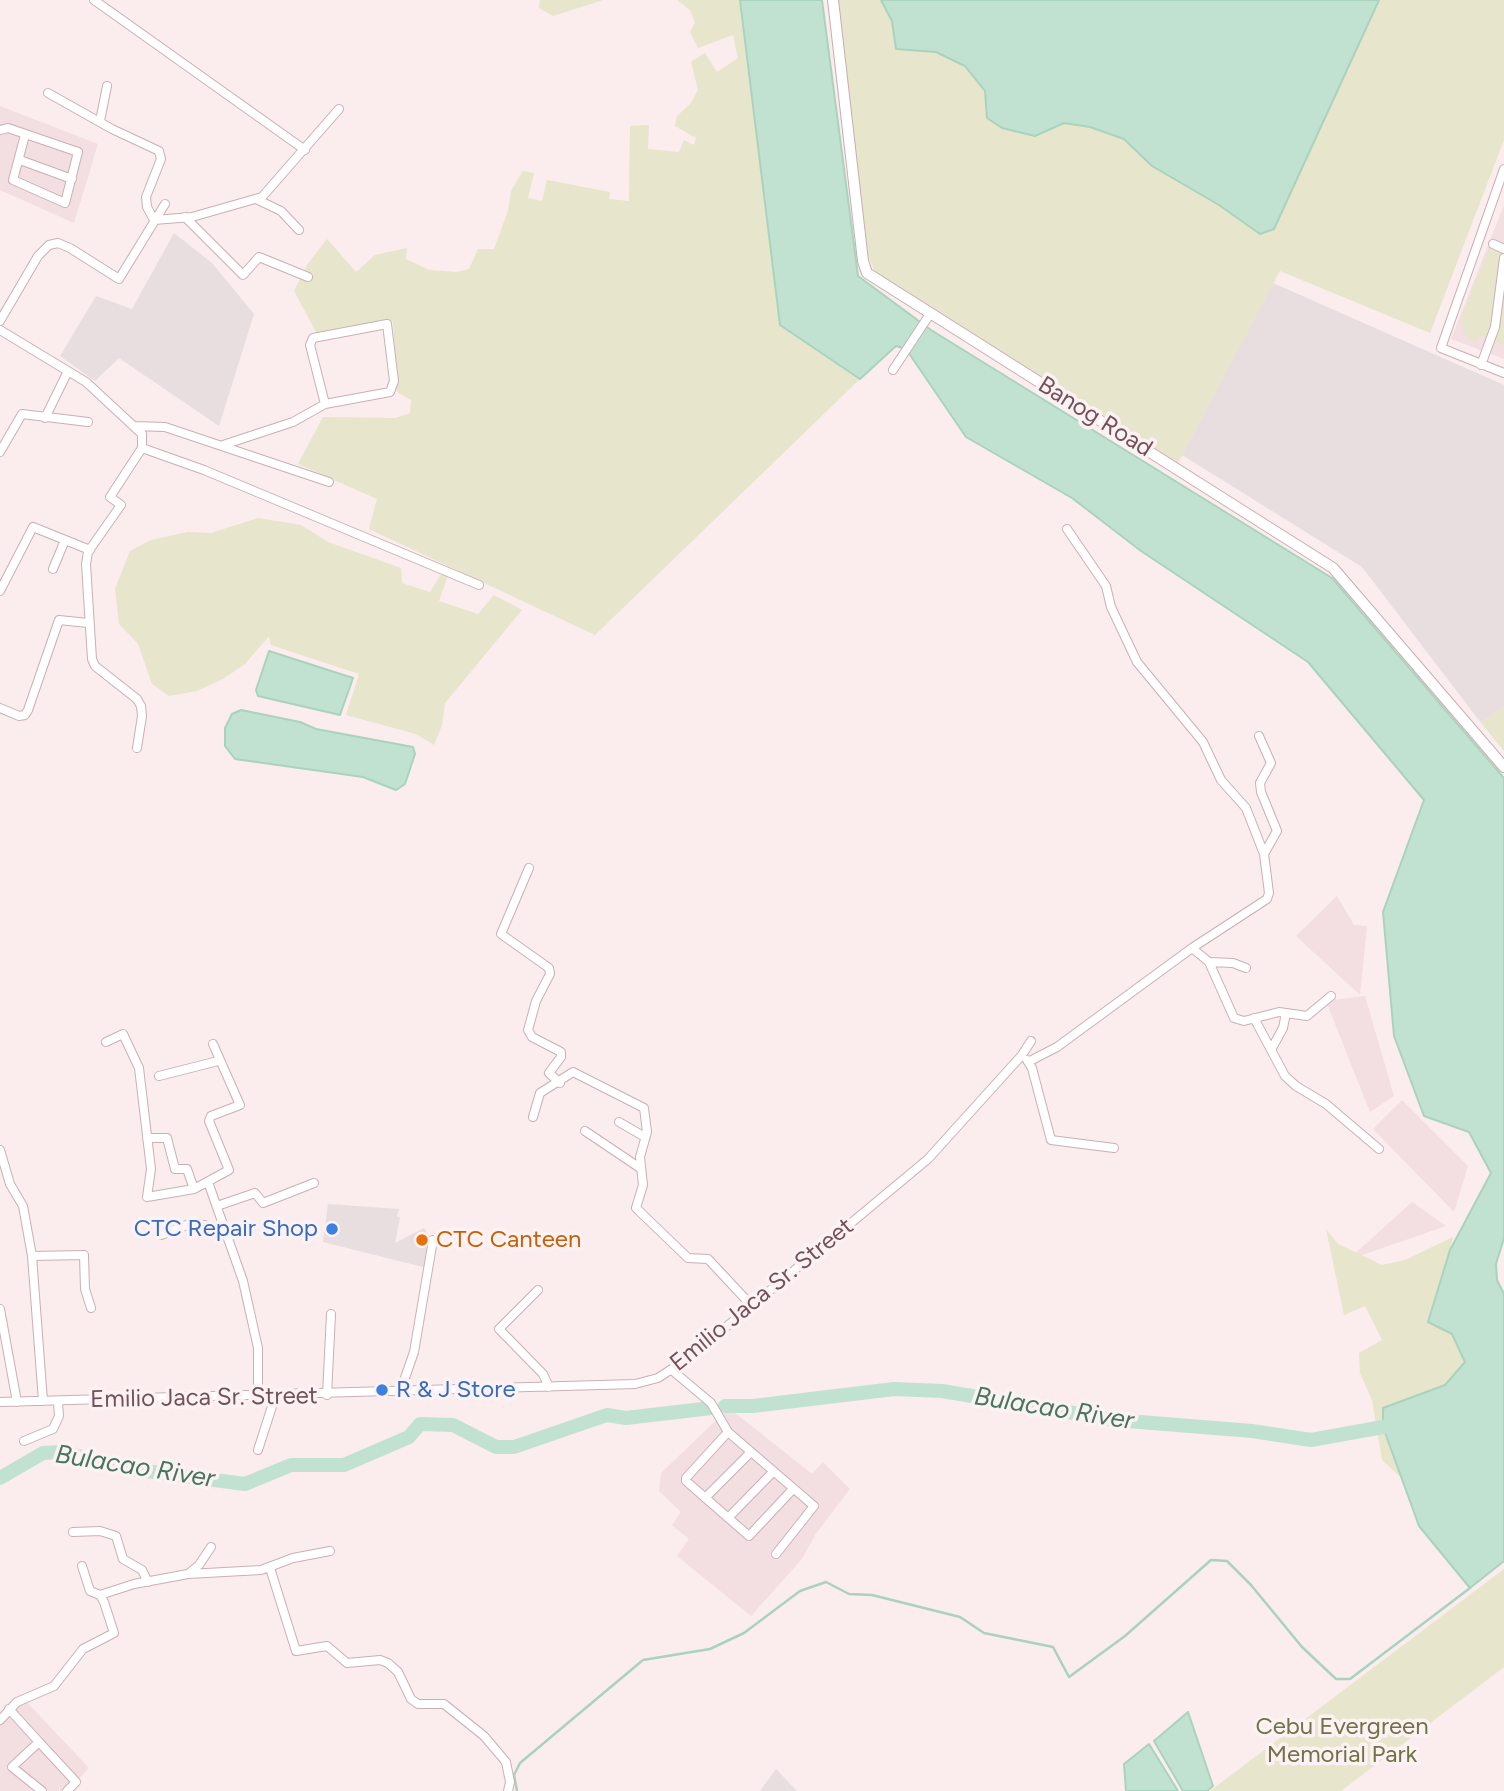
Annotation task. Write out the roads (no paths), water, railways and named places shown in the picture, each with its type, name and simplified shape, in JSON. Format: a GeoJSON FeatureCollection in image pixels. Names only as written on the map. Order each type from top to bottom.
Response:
{"type":"FeatureCollection","features":[{"type":"Feature","properties":{"kind":"street"},"geometry":{"type":"LineString","coordinates":[[94,0],[305,150]]}},
{"type":"Feature","properties":{"kind":"street","name":"Banog Road"},"geometry":{"type":"LineString","coordinates":[[833,0],[864,267],[876,282],[927,319],[1333,568],[1504,767]]}},
{"type":"Feature","properties":{"kind":"street"},"geometry":{"type":"LineString","coordinates":[[100,121],[107,86]]}},
{"type":"Feature","properties":{"kind":"street"},"geometry":{"type":"LineString","coordinates":[[48,93],[155,148],[161,154],[146,197],[153,220]]}},
{"type":"Feature","properties":{"kind":"street"},"geometry":{"type":"LineString","coordinates":[[153,220],[185,217],[267,193],[338,109]]}},
{"type":"Feature","properties":{"kind":"street"},"geometry":{"type":"LineString","coordinates":[[0,130],[8,128],[78,152],[64,203],[14,181],[25,135]]}},
{"type":"Feature","properties":{"kind":"street"},"geometry":{"type":"LineString","coordinates":[[20,160],[72,179]]}},
{"type":"Feature","properties":{"kind":"street"},"geometry":{"type":"LineString","coordinates":[[1504,169],[1441,348],[1504,373]]}},
{"type":"Feature","properties":{"kind":"street"},"geometry":{"type":"LineString","coordinates":[[256,198],[281,211],[299,230]]}},
{"type":"Feature","properties":{"kind":"street"},"geometry":{"type":"LineString","coordinates":[[0,321],[38,256],[49,245],[58,243],[70,248],[119,279],[153,220],[166,204]]}},
{"type":"Feature","properties":{"kind":"street"},"geometry":{"type":"LineString","coordinates":[[185,217],[243,275],[259,257],[308,277]]}},
{"type":"Feature","properties":{"kind":"street"},"geometry":{"type":"LineString","coordinates":[[1493,244],[1504,248]]}},
{"type":"Feature","properties":{"kind":"street"},"geometry":{"type":"LineString","coordinates":[[1481,365],[1495,327],[1504,258]]}},
{"type":"Feature","properties":{"kind":"street"},"geometry":{"type":"LineString","coordinates":[[893,370],[927,319]]}},
{"type":"Feature","properties":{"kind":"street"},"geometry":{"type":"LineString","coordinates":[[223,445],[293,422],[325,404],[393,389],[387,324],[313,338],[310,345],[325,404]]}},
{"type":"Feature","properties":{"kind":"street"},"geometry":{"type":"LineString","coordinates":[[0,330],[86,382],[142,434],[142,448],[127,475],[118,482],[110,497],[121,505],[90,550],[86,564],[88,623],[95,666],[137,699],[141,706],[137,748]]}},
{"type":"Feature","properties":{"kind":"street"},"geometry":{"type":"LineString","coordinates":[[46,418],[68,371]]}},
{"type":"Feature","properties":{"kind":"street"},"geometry":{"type":"LineString","coordinates":[[0,452],[22,414],[88,422]]}},
{"type":"Feature","properties":{"kind":"street"},"geometry":{"type":"LineString","coordinates":[[133,426],[166,427],[329,482]]}},
{"type":"Feature","properties":{"kind":"street"},"geometry":{"type":"LineString","coordinates":[[142,448],[204,470],[479,585]]}},
{"type":"Feature","properties":{"kind":"street"},"geometry":{"type":"LineString","coordinates":[[0,591],[33,527],[90,550]]}},
{"type":"Feature","properties":{"kind":"street"},"geometry":{"type":"LineString","coordinates":[[1067,529],[1106,586],[1111,607],[1137,662],[1203,742],[1221,780],[1246,808],[1264,854],[1269,885],[1266,899],[1192,948],[1057,1047],[1025,1059],[1051,1140],[1114,1148]]}},
{"type":"Feature","properties":{"kind":"street"},"geometry":{"type":"LineString","coordinates":[[53,569],[65,540]]}},
{"type":"Feature","properties":{"kind":"street"},"geometry":{"type":"LineString","coordinates":[[0,708],[19,716],[25,715],[59,620],[88,623]]}},
{"type":"Feature","properties":{"kind":"street"},"geometry":{"type":"LineString","coordinates":[[1259,736],[1271,763],[1261,783],[1261,792],[1277,831],[1264,854]]}},
{"type":"Feature","properties":{"kind":"street"},"geometry":{"type":"LineString","coordinates":[[529,868],[501,934],[551,971],[528,1030],[532,1037],[561,1052],[561,1058],[549,1073],[560,1083]]}},
{"type":"Feature","properties":{"kind":"street"},"geometry":{"type":"LineString","coordinates":[[1192,948],[1209,962],[1228,1011],[1234,1018],[1244,1021],[1265,1013],[1307,1016],[1331,996]]}},
{"type":"Feature","properties":{"kind":"street"},"geometry":{"type":"LineString","coordinates":[[1209,962],[1233,963],[1246,968]]}},
{"type":"Feature","properties":{"kind":"street"},"geometry":{"type":"LineString","coordinates":[[1272,1048],[1283,1028],[1286,1013]]}},
{"type":"Feature","properties":{"kind":"street"},"geometry":{"type":"LineString","coordinates":[[1254,1018],[1272,1048],[1280,1070],[1296,1086],[1326,1104],[1378,1149]]}},
{"type":"Feature","properties":{"kind":"street"},"geometry":{"type":"LineString","coordinates":[[106,1042],[123,1034],[128,1037],[139,1068],[151,1169],[147,1197],[194,1189],[229,1170],[209,1122],[211,1116],[240,1105],[218,1061],[213,1044]]}},
{"type":"Feature","properties":{"kind":"street","name":"Emilio Jaca Sr. Street"},"geometry":{"type":"LineString","coordinates":[[0,1402],[327,1395],[635,1384],[673,1371],[928,1159],[1025,1059],[1031,1041]]}},
{"type":"Feature","properties":{"kind":"street"},"geometry":{"type":"LineString","coordinates":[[159,1076],[218,1061]]}},
{"type":"Feature","properties":{"kind":"street"},"geometry":{"type":"LineString","coordinates":[[533,1117],[540,1093],[576,1072],[640,1104],[646,1112],[640,1168],[643,1185],[636,1204],[638,1211],[688,1258],[708,1259],[751,1305]]}},
{"type":"Feature","properties":{"kind":"street"},"geometry":{"type":"LineString","coordinates":[[619,1122],[645,1138]]}},
{"type":"Feature","properties":{"kind":"street"},"geometry":{"type":"LineString","coordinates":[[585,1131],[640,1168]]}},
{"type":"Feature","properties":{"kind":"street"},"geometry":{"type":"LineString","coordinates":[[147,1138],[167,1138],[175,1169],[187,1169],[194,1189]]}},
{"type":"Feature","properties":{"kind":"street"},"geometry":{"type":"LineString","coordinates":[[0,1150],[10,1184],[23,1206],[32,1256],[43,1401]]}},
{"type":"Feature","properties":{"kind":"street"},"geometry":{"type":"LineString","coordinates":[[208,1182],[243,1281],[258,1349],[258,1396]]}},
{"type":"Feature","properties":{"kind":"street"},"geometry":{"type":"LineString","coordinates":[[217,1206],[255,1193],[263,1203],[314,1183]]}},
{"type":"Feature","properties":{"kind":"street"},"geometry":{"type":"LineString","coordinates":[[161,1235],[192,1223],[225,1229]]}},
{"type":"Feature","properties":{"kind":"street"},"geometry":{"type":"LineString","coordinates":[[400,1392],[414,1352],[433,1240]]}},
{"type":"Feature","properties":{"kind":"street"},"geometry":{"type":"LineString","coordinates":[[32,1256],[84,1255],[85,1289],[91,1308]]}},
{"type":"Feature","properties":{"kind":"street"},"geometry":{"type":"LineString","coordinates":[[538,1290],[499,1329],[543,1374],[550,1387]]}},
{"type":"Feature","properties":{"kind":"street"},"geometry":{"type":"LineString","coordinates":[[0,1309],[18,1402]]}},
{"type":"Feature","properties":{"kind":"street"},"geometry":{"type":"LineString","coordinates":[[327,1395],[331,1314]]}},
{"type":"Feature","properties":{"kind":"street"},"geometry":{"type":"LineString","coordinates":[[673,1371],[711,1403],[728,1432],[750,1453],[813,1504],[814,1509],[776,1554]]}},
{"type":"Feature","properties":{"kind":"street"},"geometry":{"type":"LineString","coordinates":[[258,1450],[275,1396]]}},
{"type":"Feature","properties":{"kind":"street"},"geometry":{"type":"LineString","coordinates":[[24,1441],[53,1430],[59,1416],[58,1402]]}},
{"type":"Feature","properties":{"kind":"street"},"geometry":{"type":"LineString","coordinates":[[728,1432],[685,1479],[727,1518],[749,1536],[793,1489]]}},
{"type":"Feature","properties":{"kind":"street"},"geometry":{"type":"LineString","coordinates":[[705,1498],[750,1453]]}},
{"type":"Feature","properties":{"kind":"street"},"geometry":{"type":"LineString","coordinates":[[727,1518],[773,1472]]}},
{"type":"Feature","properties":{"kind":"street"},"geometry":{"type":"LineString","coordinates":[[73,1532],[100,1531],[116,1536],[123,1559],[142,1570],[148,1581]]}},
{"type":"Feature","properties":{"kind":"street"},"geometry":{"type":"LineString","coordinates":[[188,1574],[199,1565],[211,1547]]}},
{"type":"Feature","properties":{"kind":"street"},"geometry":{"type":"LineString","coordinates":[[82,1566],[90,1591],[100,1595],[148,1581],[188,1574],[244,1573],[330,1550]]}},
{"type":"Feature","properties":{"kind":"street"},"geometry":{"type":"LineString","coordinates":[[270,1567],[296,1651],[327,1646],[346,1663],[380,1660],[388,1663],[398,1672],[411,1699],[418,1704],[444,1704],[484,1736],[508,1766],[508,1791]]}},
{"type":"Feature","properties":{"kind":"street"},"geometry":{"type":"LineString","coordinates":[[0,1720],[9,1709],[46,1691],[68,1671],[83,1648],[112,1636],[115,1629],[100,1595]]}},
{"type":"Feature","properties":{"kind":"street"},"geometry":{"type":"LineString","coordinates":[[9,1709],[76,1782],[68,1791]]}},
{"type":"Feature","properties":{"kind":"street"},"geometry":{"type":"LineString","coordinates":[[39,1742],[12,1767],[42,1791]]}},
{"type":"Feature","properties":{"kind":"waterway","name":"Bulacao River"},"geometry":{"type":"LineString","coordinates":[[725,1406],[753,1406],[894,1389],[942,1391],[1115,1420],[1252,1431],[1311,1440],[1383,1427]]}},
{"type":"Feature","properties":{"kind":"waterway","name":"Bulacao River"},"geometry":{"type":"LineString","coordinates":[[0,1478],[43,1453],[62,1452],[130,1469],[245,1484],[291,1465],[344,1465],[409,1437],[420,1424],[453,1425],[496,1447],[514,1447],[607,1415],[626,1418],[711,1408]]}},
{"type":"Feature","properties":{"kind":"waterway"},"geometry":{"type":"LineString","coordinates":[[517,1791],[514,1775],[520,1763],[643,1660],[710,1649],[744,1633],[800,1591],[826,1582],[849,1594],[872,1595],[960,1617],[984,1633],[1053,1647],[1069,1677],[1125,1636],[1211,1560],[1227,1561],[1251,1585],[1302,1647],[1336,1679],[1350,1679],[1470,1588]]}},
{"type":"Feature","properties":{"kind":"place","name":"CTC Repair Shop"},"geometry":{"type":"Point","coordinates":[332,1229]}},
{"type":"Feature","properties":{"kind":"place","name":"CTC Canteen"},"geometry":{"type":"Point","coordinates":[422,1240]}},
{"type":"Feature","properties":{"kind":"place","name":"R & J Store"},"geometry":{"type":"Point","coordinates":[382,1390]}},
{"type":"Feature","properties":{"kind":"park label","name":"Cebu Evergreen Memorial Park"},"geometry":{"type":"Point","coordinates":[1342,1741]}}]}
